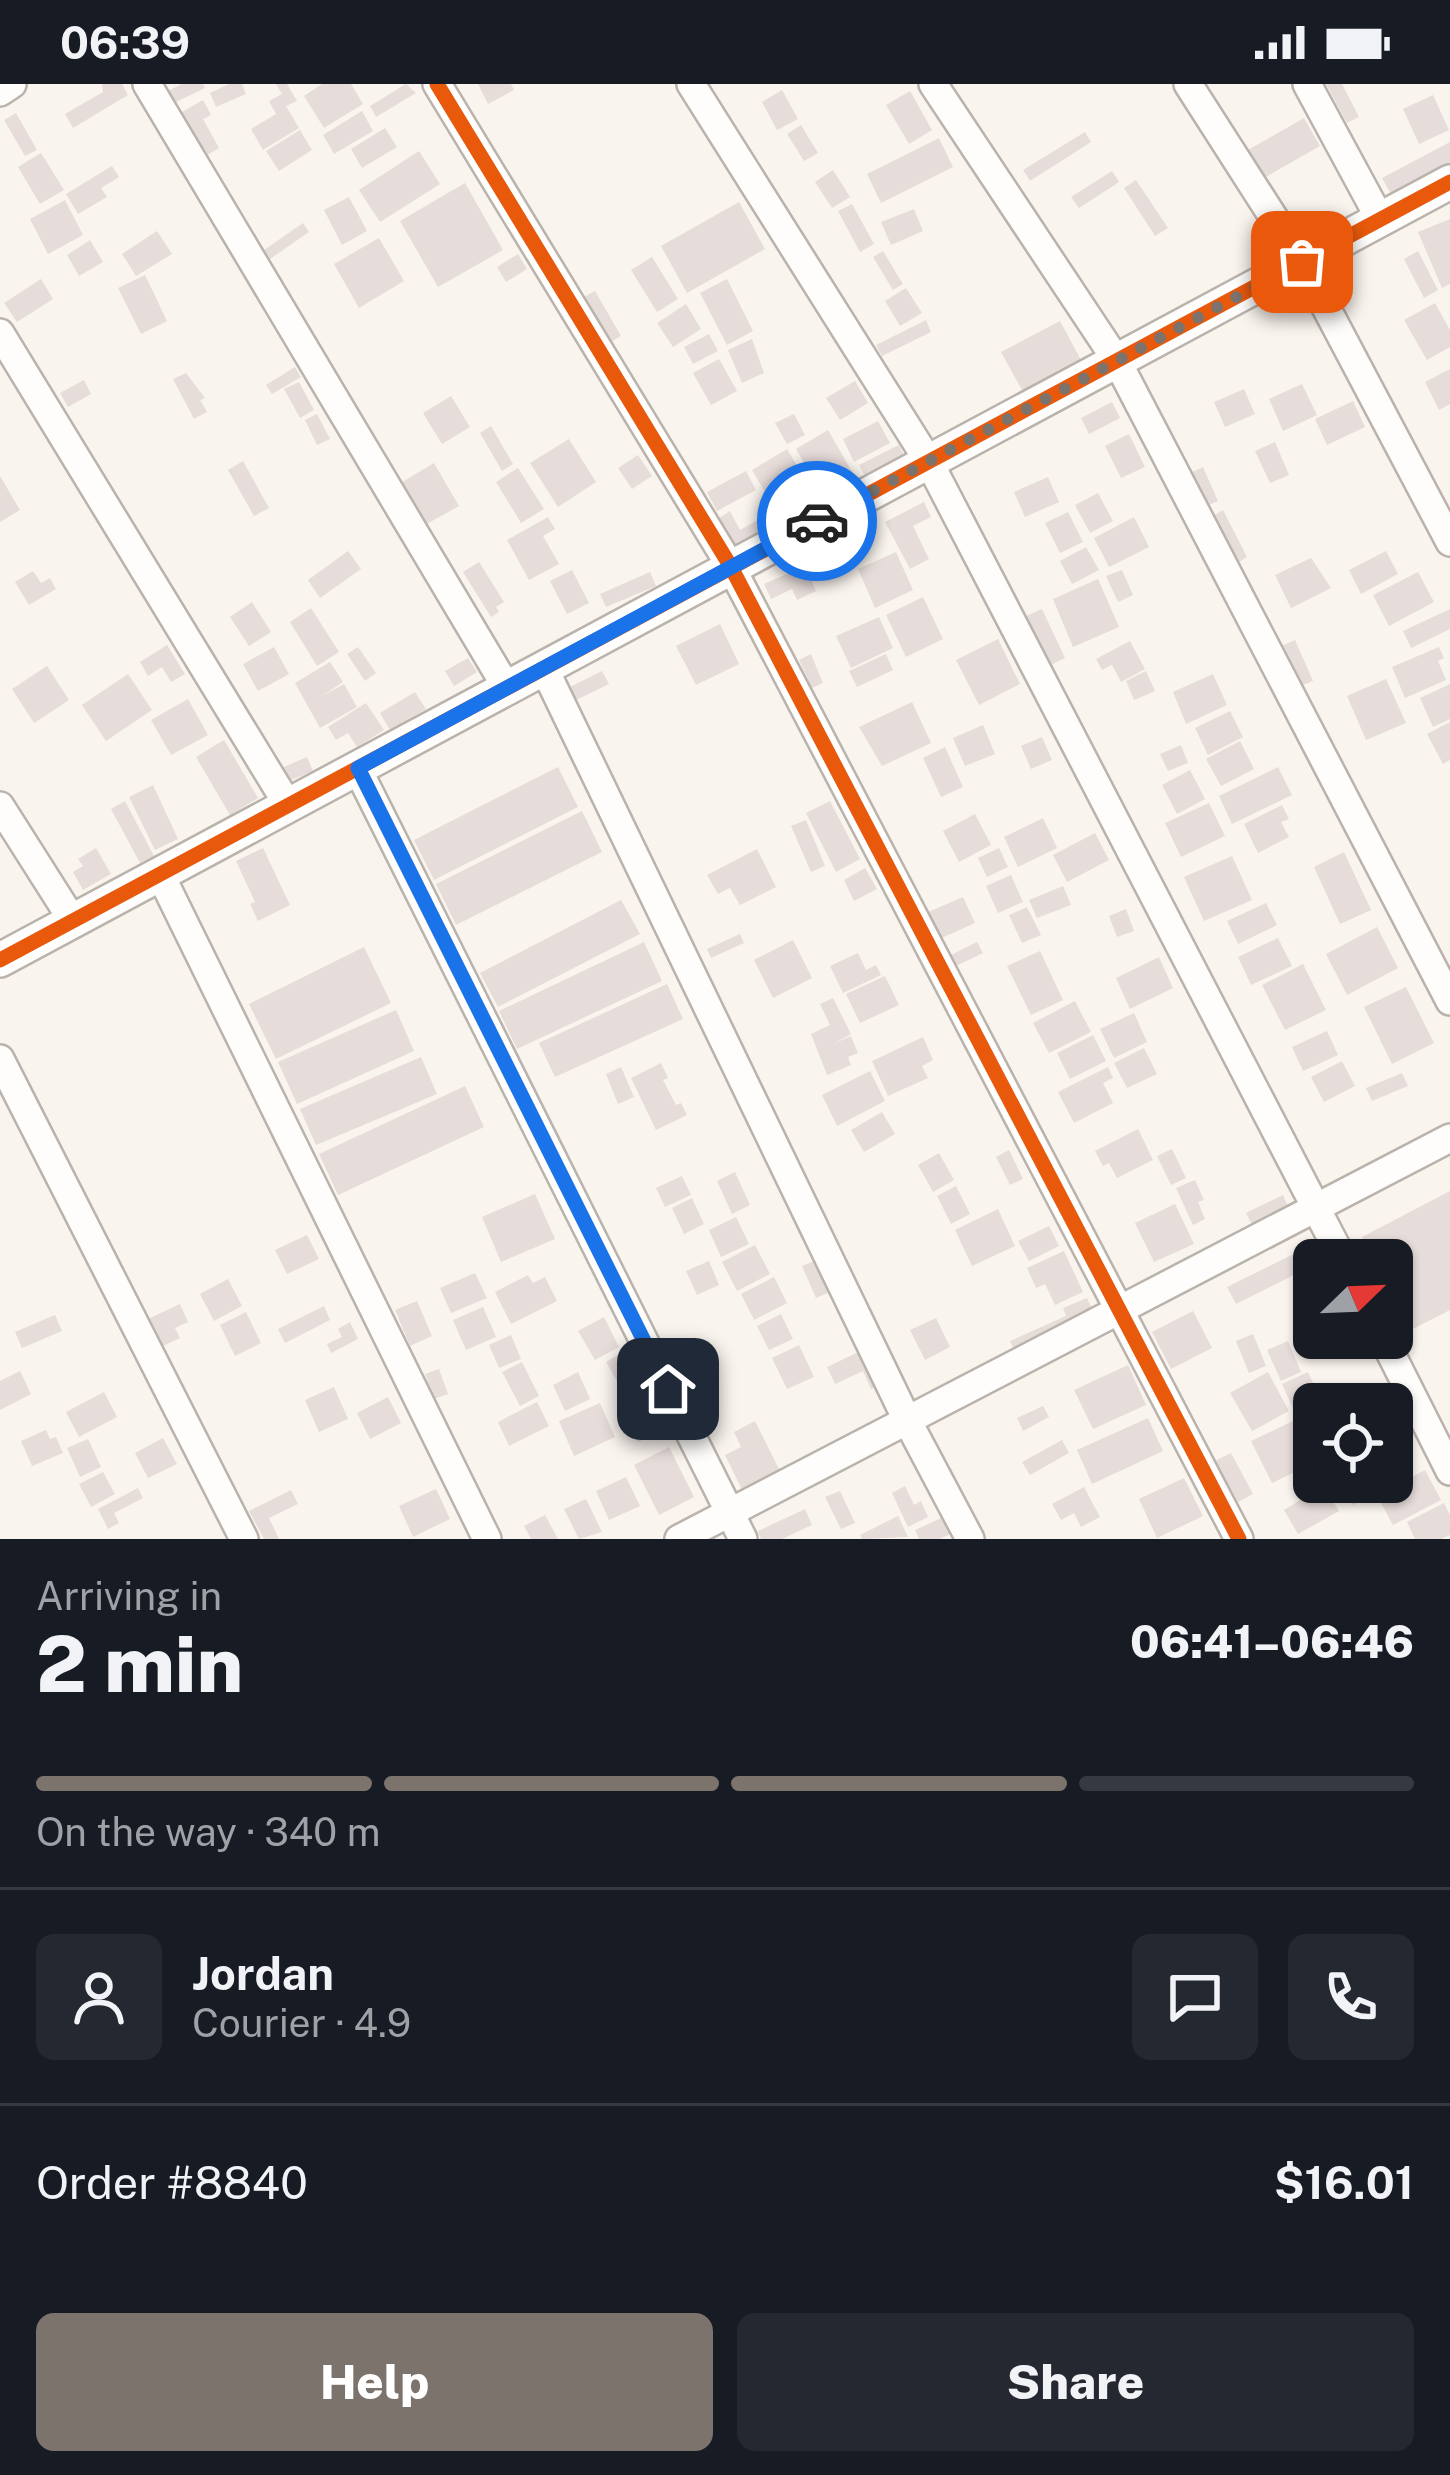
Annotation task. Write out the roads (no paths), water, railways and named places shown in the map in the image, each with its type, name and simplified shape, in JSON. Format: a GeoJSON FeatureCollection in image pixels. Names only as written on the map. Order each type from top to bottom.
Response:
{"type":"FeatureCollection","features":[{"type":"Feature","properties":{"kind":"street"},"geometry":{"type":"LineString","coordinates":[[0,92],[12,84]]}},
{"type":"Feature","properties":{"kind":"street"},"geometry":{"type":"LineString","coordinates":[[147,84],[507,688]]}},
{"type":"Feature","properties":{"kind":"street"},"geometry":{"type":"LineString","coordinates":[[436,84],[731,568],[1239,1539]]}},
{"type":"Feature","properties":{"kind":"street"},"geometry":{"type":"LineString","coordinates":[[691,84],[929,462],[1332,1239]]}},
{"type":"Feature","properties":{"kind":"street"},"geometry":{"type":"LineString","coordinates":[[933,84],[1118,361],[1450,1000]]}},
{"type":"Feature","properties":{"kind":"street"},"geometry":{"type":"LineString","coordinates":[[1188,84],[1302,262],[1450,542]]}},
{"type":"Feature","properties":{"kind":"street"},"geometry":{"type":"LineString","coordinates":[[1307,84],[1381,219]]}},
{"type":"Feature","properties":{"kind":"street"},"geometry":{"type":"LineString","coordinates":[[0,960],[1450,182]]}},
{"type":"Feature","properties":{"kind":"street"},"geometry":{"type":"LineString","coordinates":[[0,333],[288,806]]}},
{"type":"Feature","properties":{"kind":"street"},"geometry":{"type":"LineString","coordinates":[[544,668],[907,1420],[970,1539]]}},
{"type":"Feature","properties":{"kind":"street"},"geometry":{"type":"LineString","coordinates":[[358,768],[743,1539]]}},
{"type":"Feature","properties":{"kind":"street"},"geometry":{"type":"LineString","coordinates":[[0,806],[73,921]]}},
{"type":"Feature","properties":{"kind":"street"},"geometry":{"type":"LineString","coordinates":[[160,874],[487,1539]]}},
{"type":"Feature","properties":{"kind":"street"},"geometry":{"type":"LineString","coordinates":[[0,1059],[244,1539]]}},
{"type":"Feature","properties":{"kind":"street"},"geometry":{"type":"LineString","coordinates":[[679,1539],[1450,1138]]}},
{"type":"Feature","properties":{"kind":"street"},"geometry":{"type":"LineString","coordinates":[[1394,1359],[1450,1471]]}}]}
